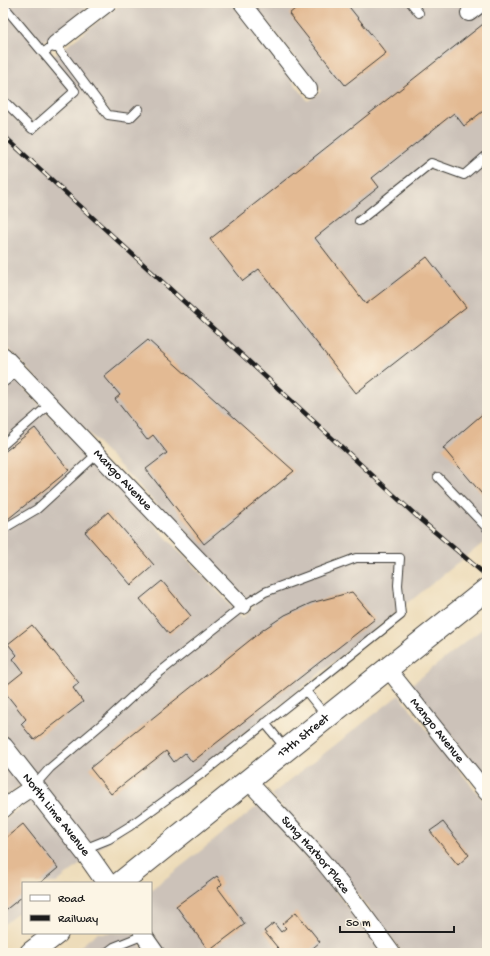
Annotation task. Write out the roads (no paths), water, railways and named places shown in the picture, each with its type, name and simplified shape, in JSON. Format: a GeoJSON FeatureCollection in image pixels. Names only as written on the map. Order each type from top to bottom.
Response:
{"type":"FeatureCollection","features":[{"type":"Feature","properties":{"kind":"main road","name":"17th Street"},"geometry":{"type":"LineString","coordinates":[[121,882],[487,589]]}},
{"type":"Feature","properties":{"kind":"main road"},"geometry":{"type":"LineString","coordinates":[[31,953],[56,934]]}},
{"type":"Feature","properties":{"kind":"street"},"geometry":{"type":"LineString","coordinates":[[49,49],[108,3]]}},
{"type":"Feature","properties":{"kind":"street"},"geometry":{"type":"LineString","coordinates":[[242,3],[309,89]]}},
{"type":"Feature","properties":{"kind":"street"},"geometry":{"type":"LineString","coordinates":[[469,13],[482,3]]}},
{"type":"Feature","properties":{"kind":"street","name":"Mango Avenue"},"geometry":{"type":"LineString","coordinates":[[3,355],[9,373],[50,404],[243,606]]}},
{"type":"Feature","properties":{"kind":"street","name":"Mango Avenue"},"geometry":{"type":"LineString","coordinates":[[387,668],[487,793]]}},
{"type":"Feature","properties":{"kind":"street","name":"North Lime Avenue"},"geometry":{"type":"LineString","coordinates":[[3,747],[84,849],[106,882]]}},
{"type":"Feature","properties":{"kind":"street","name":"Sung Harbor Place"},"geometry":{"type":"LineString","coordinates":[[248,781],[325,864],[392,953]]}},
{"type":"Feature","properties":{"kind":"street"},"geometry":{"type":"LineString","coordinates":[[3,810],[16,798],[34,786]]}},
{"type":"Feature","properties":{"kind":"street"},"geometry":{"type":"LineString","coordinates":[[143,934],[156,953]]}},
{"type":"Feature","properties":{"kind":"lane"},"geometry":{"type":"LineString","coordinates":[[411,3],[419,13]]}},
{"type":"Feature","properties":{"kind":"lane"},"geometry":{"type":"LineString","coordinates":[[3,6],[49,49],[108,115],[130,118],[139,109]]}},
{"type":"Feature","properties":{"kind":"lane"},"geometry":{"type":"LineString","coordinates":[[3,100],[32,129],[75,91],[49,49]]}},
{"type":"Feature","properties":{"kind":"lane"},"geometry":{"type":"LineString","coordinates":[[359,221],[431,163],[464,175],[487,155]]}},
{"type":"Feature","properties":{"kind":"lane"},"geometry":{"type":"LineString","coordinates":[[3,445],[50,404]]}},
{"type":"Feature","properties":{"kind":"lane"},"geometry":{"type":"LineString","coordinates":[[3,529],[37,509],[98,454]]}},
{"type":"Feature","properties":{"kind":"lane"},"geometry":{"type":"LineString","coordinates":[[438,477],[487,528]]}},
{"type":"Feature","properties":{"kind":"lane"},"geometry":{"type":"LineString","coordinates":[[34,786],[50,768],[109,718],[150,680],[243,606],[265,592],[356,558],[400,558],[398,585],[401,615],[204,772],[130,826],[109,839],[84,849]]}},
{"type":"Feature","properties":{"kind":"lane"},"geometry":{"type":"LineString","coordinates":[[306,690],[326,717]]}},
{"type":"Feature","properties":{"kind":"lane"},"geometry":{"type":"LineString","coordinates":[[265,723],[286,749]]}},
{"type":"Feature","properties":{"kind":"lane"},"geometry":{"type":"LineString","coordinates":[[106,953],[114,947],[143,934]]}},
{"type":"Feature","properties":{"kind":"railway"},"geometry":{"type":"LineString","coordinates":[[3,135],[422,521],[487,576]]}}]}
